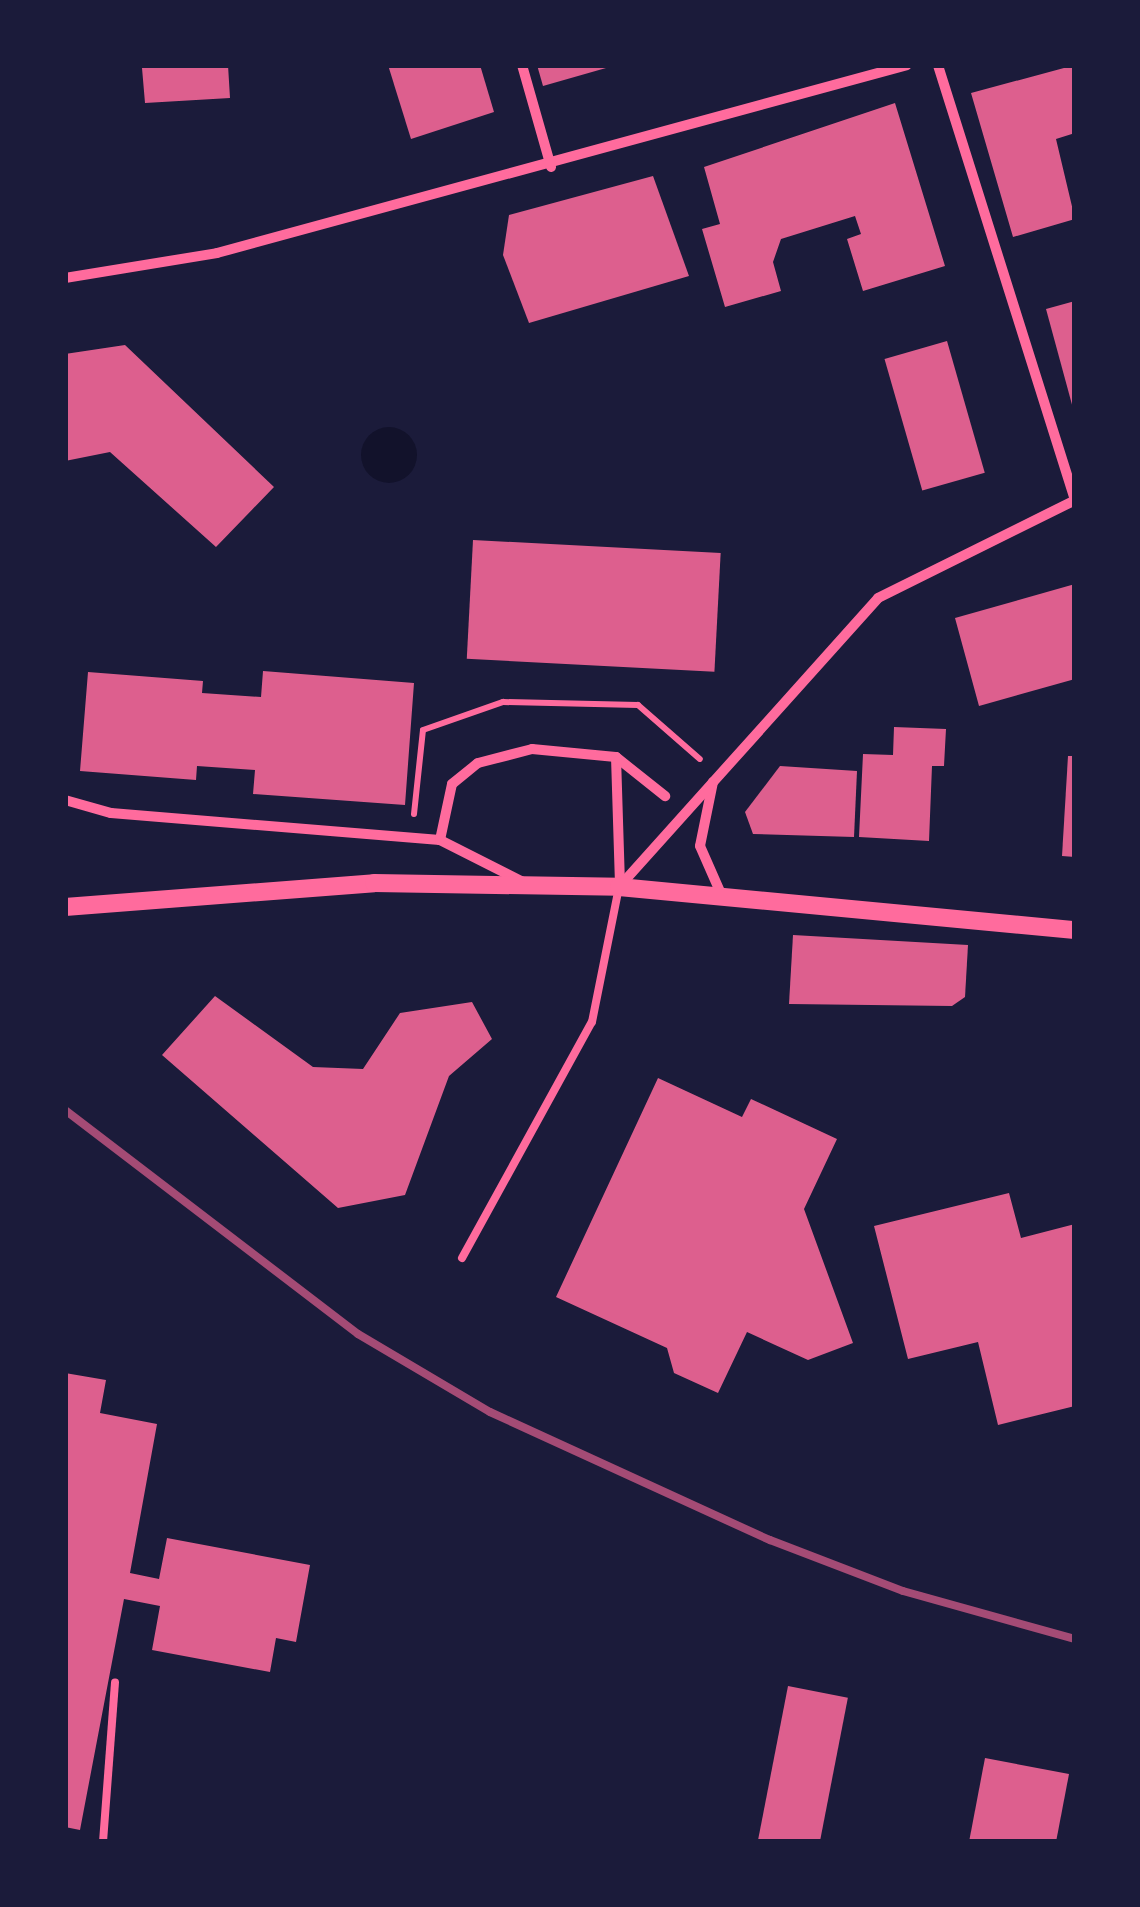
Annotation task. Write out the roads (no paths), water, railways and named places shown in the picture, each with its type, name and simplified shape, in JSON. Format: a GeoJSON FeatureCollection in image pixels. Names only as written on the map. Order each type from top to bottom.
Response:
{"type":"FeatureCollection","features":[{"type":"Feature","properties":{"kind":"street"},"geometry":{"type":"LineString","coordinates":[[522,65],[551,167]]}},
{"type":"Feature","properties":{"kind":"street"},"geometry":{"type":"LineString","coordinates":[[65,278],[217,253],[551,167],[907,65]]}},
{"type":"Feature","properties":{"kind":"street"},"geometry":{"type":"LineString","coordinates":[[620,886],[878,598],[1075,500],[938,65]]}},
{"type":"Feature","properties":{"kind":"street"},"geometry":{"type":"LineString","coordinates":[[440,840],[452,784],[478,763],[532,749],[616,757],[665,796]]}},
{"type":"Feature","properties":{"kind":"street"},"geometry":{"type":"LineString","coordinates":[[616,757],[620,886]]}},
{"type":"Feature","properties":{"kind":"street"},"geometry":{"type":"LineString","coordinates":[[713,781],[700,846],[722,896]]}},
{"type":"Feature","properties":{"kind":"street"},"geometry":{"type":"LineString","coordinates":[[65,800],[111,813],[440,840],[528,885]]}},
{"type":"Feature","properties":{"kind":"street"},"geometry":{"type":"LineString","coordinates":[[65,907],[374,884],[620,886],[1075,930]]}},
{"type":"Feature","properties":{"kind":"lane"},"geometry":{"type":"LineString","coordinates":[[462,1258],[592,1022],[620,886]]}},
{"type":"Feature","properties":{"kind":"lane"},"geometry":{"type":"LineString","coordinates":[[103,1842],[115,1682]]}},
{"type":"Feature","properties":{"kind":"railway"},"geometry":{"type":"LineString","coordinates":[[65,1110],[358,1334],[490,1412],[770,1540],[903,1591],[1075,1639]]}}]}
